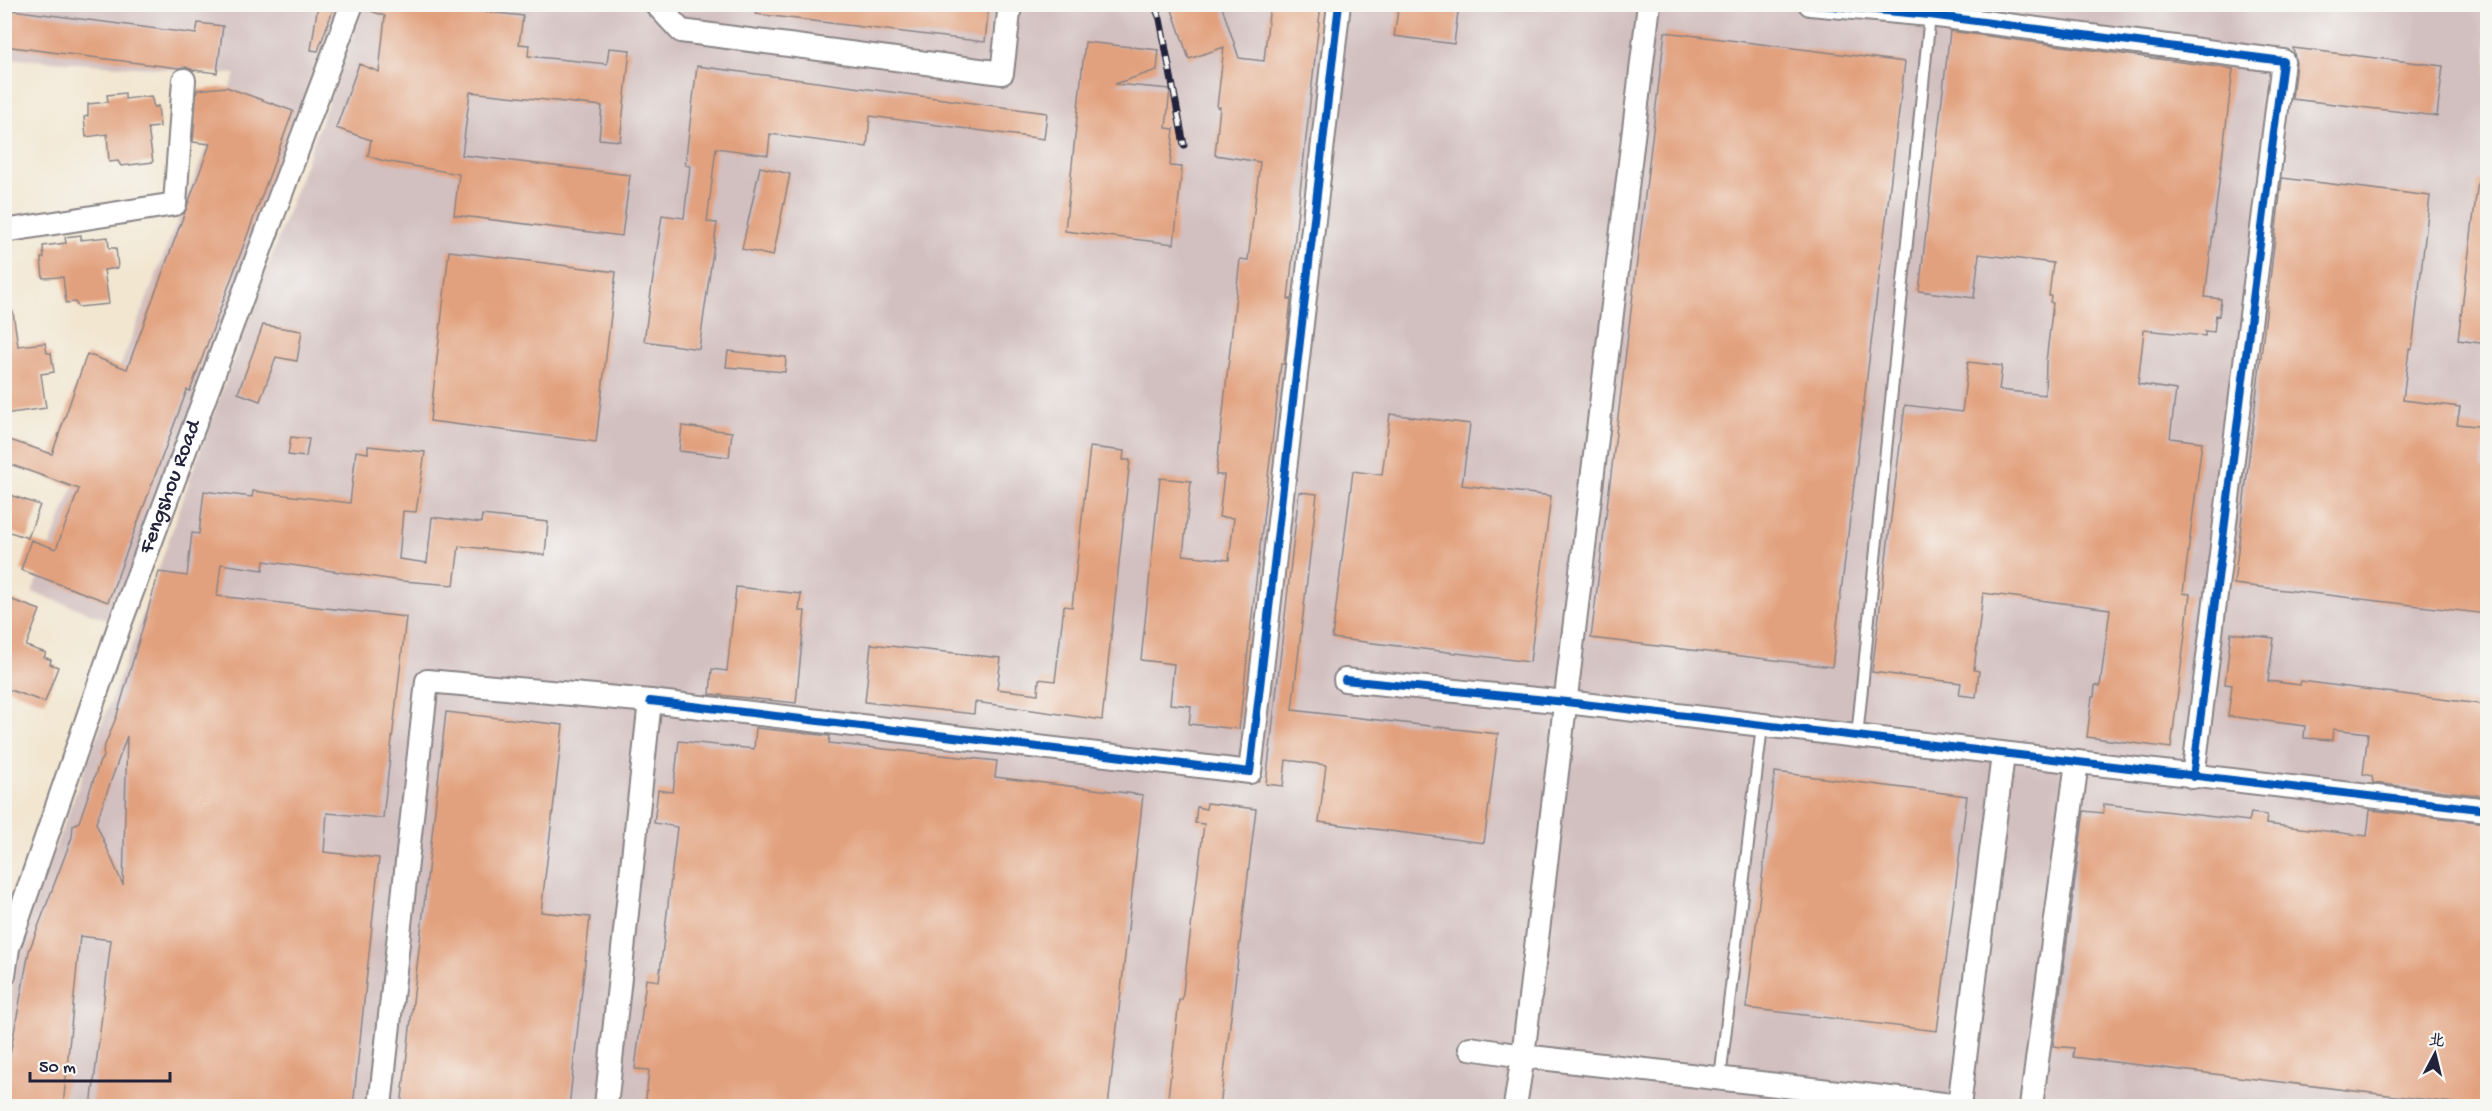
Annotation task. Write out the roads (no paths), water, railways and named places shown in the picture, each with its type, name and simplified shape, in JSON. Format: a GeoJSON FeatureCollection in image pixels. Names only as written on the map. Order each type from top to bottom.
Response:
{"type":"FeatureCollection","features":[{"type":"Feature","properties":{"kind":"street","name":"Fengshou Road"},"geometry":{"type":"LineString","coordinates":[[4,975],[8,948],[120,624],[351,4]]}},
{"type":"Feature","properties":{"kind":"street"},"geometry":{"type":"LineString","coordinates":[[656,4],[681,31],[1002,73],[1010,4]]}},
{"type":"Feature","properties":{"kind":"street"},"geometry":{"type":"LineString","coordinates":[[380,1107],[428,681],[650,701],[1250,772],[1339,4]]}},
{"type":"Feature","properties":{"kind":"street"},"geometry":{"type":"LineString","coordinates":[[1515,1107],[1649,4]]}},
{"type":"Feature","properties":{"kind":"street"},"geometry":{"type":"LineString","coordinates":[[1809,4],[1930,15],[2283,61],[2193,777]]}},
{"type":"Feature","properties":{"kind":"street"},"geometry":{"type":"LineString","coordinates":[[4,231],[175,204],[184,80]]}},
{"type":"Feature","properties":{"kind":"street"},"geometry":{"type":"LineString","coordinates":[[1345,680],[1566,702],[2487,810]]}},
{"type":"Feature","properties":{"kind":"street"},"geometry":{"type":"LineString","coordinates":[[606,1107],[650,701]]}},
{"type":"Feature","properties":{"kind":"street"},"geometry":{"type":"LineString","coordinates":[[1470,1048],[1960,1106],[2003,755]]}},
{"type":"Feature","properties":{"kind":"street"},"geometry":{"type":"LineString","coordinates":[[2031,1107],[2077,762]]}},
{"type":"Feature","properties":{"kind":"lane"},"geometry":{"type":"LineString","coordinates":[[1857,737],[1930,15]]}},
{"type":"Feature","properties":{"kind":"lane"},"geometry":{"type":"LineString","coordinates":[[1720,1079],[1762,726]]}},
{"type":"Feature","properties":{"kind":"railway"},"geometry":{"type":"LineString","coordinates":[[1154,4],[1160,19],[1184,145]]}}]}
